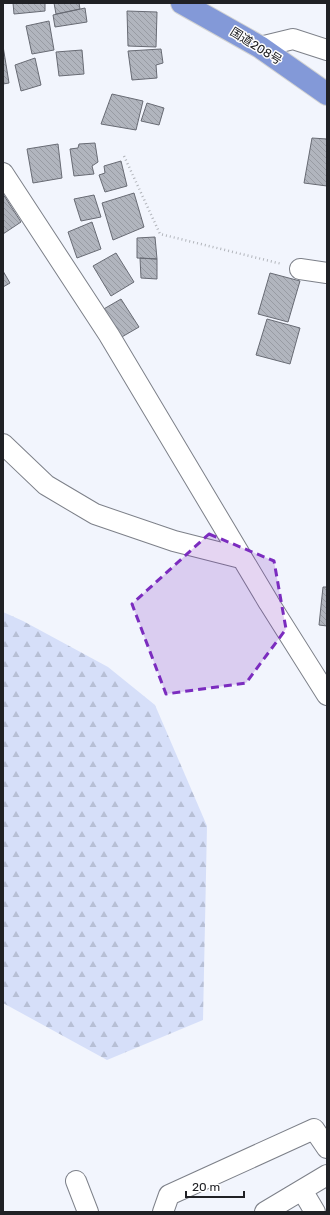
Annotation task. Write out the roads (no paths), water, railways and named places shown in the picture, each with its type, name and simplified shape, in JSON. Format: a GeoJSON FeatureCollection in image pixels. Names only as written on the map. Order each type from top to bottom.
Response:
{"type":"FeatureCollection","features":[{"type":"Feature","properties":{"kind":"highway","name":"国道208号"},"geometry":{"type":"LineString","coordinates":[[182,3],[260,47],[327,94]]}},
{"type":"Feature","properties":{"kind":"street"},"geometry":{"type":"LineString","coordinates":[[260,47],[293,39],[327,50]]}},
{"type":"Feature","properties":{"kind":"street"},"geometry":{"type":"LineString","coordinates":[[3,173],[109,335],[149,404],[194,475],[241,558],[327,695]]}},
{"type":"Feature","properties":{"kind":"street"},"geometry":{"type":"LineString","coordinates":[[300,269],[327,273]]}},
{"type":"Feature","properties":{"kind":"street"},"geometry":{"type":"LineString","coordinates":[[3,444],[46,485],[95,514],[174,541],[241,558]]}},
{"type":"Feature","properties":{"kind":"street"},"geometry":{"type":"LineString","coordinates":[[163,1212],[169,1195],[314,1129],[327,1148]]}},
{"type":"Feature","properties":{"kind":"street"},"geometry":{"type":"LineString","coordinates":[[265,1212],[327,1175]]}},
{"type":"Feature","properties":{"kind":"street"},"geometry":{"type":"LineString","coordinates":[[76,1181],[88,1212]]}},
{"type":"Feature","properties":{"kind":"street"},"geometry":{"type":"LineString","coordinates":[[302,1190],[315,1212]]}}]}
